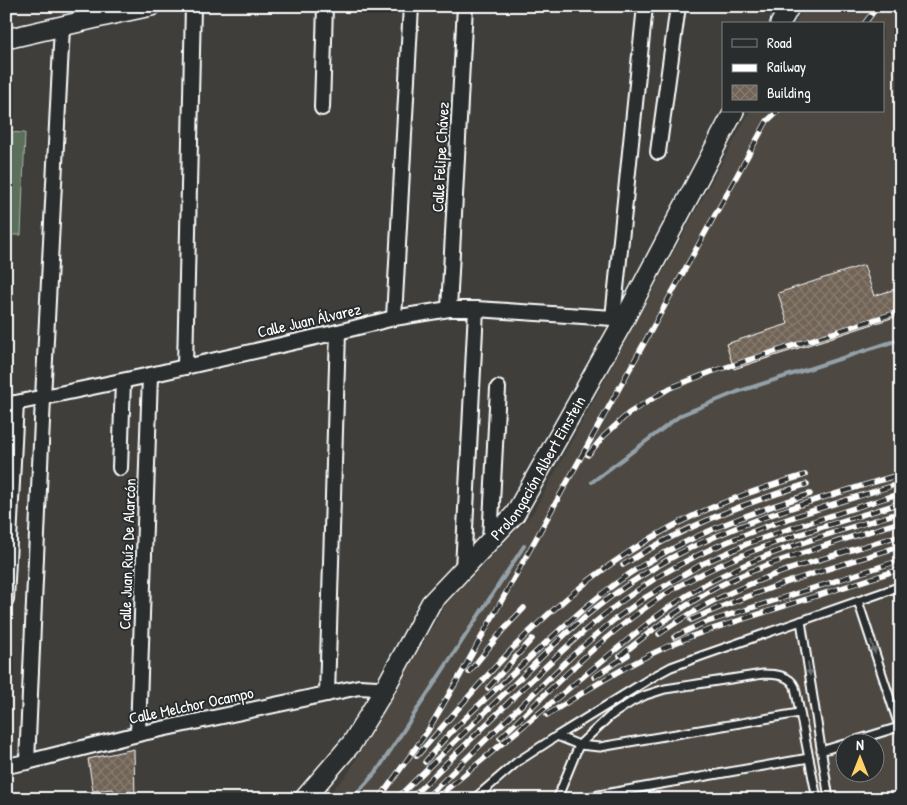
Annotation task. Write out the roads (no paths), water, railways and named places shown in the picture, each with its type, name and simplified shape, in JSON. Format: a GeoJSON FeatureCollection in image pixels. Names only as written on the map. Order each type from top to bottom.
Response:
{"type":"FeatureCollection","features":[{"type":"Feature","properties":{"kind":"main road"},"geometry":{"type":"LineString","coordinates":[[6,39],[62,27],[91,13],[151,6]]}},
{"type":"Feature","properties":{"kind":"main road"},"geometry":{"type":"LineString","coordinates":[[781,22],[790,6]]}},
{"type":"Feature","properties":{"kind":"main road","name":"Prolongación Albert Einstein"},"geometry":{"type":"LineString","coordinates":[[304,799],[352,743],[383,692],[431,602],[516,514],[618,320],[733,112]]}},
{"type":"Feature","properties":{"kind":"street"},"geometry":{"type":"LineString","coordinates":[[185,366],[193,6]]}},
{"type":"Feature","properties":{"kind":"street"},"geometry":{"type":"LineString","coordinates":[[322,108],[325,6]]}},
{"type":"Feature","properties":{"kind":"street"},"geometry":{"type":"LineString","coordinates":[[394,318],[411,6]]}},
{"type":"Feature","properties":{"kind":"street","name":"Calle Felipe Chávez"},"geometry":{"type":"LineString","coordinates":[[449,310],[465,6]]}},
{"type":"Feature","properties":{"kind":"street"},"geometry":{"type":"LineString","coordinates":[[618,320],[645,6]]}},
{"type":"Feature","properties":{"kind":"street"},"geometry":{"type":"LineString","coordinates":[[658,152],[678,6]]}},
{"type":"Feature","properties":{"kind":"street"},"geometry":{"type":"LineString","coordinates":[[27,762],[62,27]]}},
{"type":"Feature","properties":{"kind":"street"},"geometry":{"type":"LineString","coordinates":[[463,569],[476,309]]}},
{"type":"Feature","properties":{"kind":"street","name":"Calle Juan Álvarez"},"geometry":{"type":"LineString","coordinates":[[11,404],[150,375],[394,318],[449,310],[476,309],[618,320]]}},
{"type":"Feature","properties":{"kind":"street"},"geometry":{"type":"LineString","coordinates":[[327,694],[338,332]]}},
{"type":"Feature","properties":{"kind":"street","name":"Calle Juan Ruíz De Alarcón"},"geometry":{"type":"LineString","coordinates":[[138,734],[150,375]]}},
{"type":"Feature","properties":{"kind":"street"},"geometry":{"type":"LineString","coordinates":[[120,468],[123,381]]}},
{"type":"Feature","properties":{"kind":"street"},"geometry":{"type":"LineString","coordinates":[[490,541],[498,388]]}},
{"type":"Feature","properties":{"kind":"street"},"geometry":{"type":"LineString","coordinates":[[6,599],[11,404]]}},
{"type":"Feature","properties":{"kind":"street","name":"Calle Melchor Ocampo"},"geometry":{"type":"LineString","coordinates":[[6,766],[138,734],[327,694],[366,687],[377,688],[383,692]]}},
{"type":"Feature","properties":{"kind":"lane"},"geometry":{"type":"LineString","coordinates":[[474,799],[517,762],[640,683],[671,667],[901,586]]}},
{"type":"Feature","properties":{"kind":"lane"},"geometry":{"type":"LineString","coordinates":[[858,601],[900,730],[884,734]]}},
{"type":"Feature","properties":{"kind":"lane"},"geometry":{"type":"LineString","coordinates":[[801,620],[829,799]]}},
{"type":"Feature","properties":{"kind":"lane"},"geometry":{"type":"LineString","coordinates":[[557,799],[579,745],[610,716],[633,701],[665,689],[763,674],[780,675],[792,681],[817,799]]}},
{"type":"Feature","properties":{"kind":"lane"},"geometry":{"type":"LineString","coordinates":[[557,736],[579,745],[596,747],[799,713]]}},
{"type":"Feature","properties":{"kind":"lane"},"geometry":{"type":"LineString","coordinates":[[821,751],[834,747]]}},
{"type":"Feature","properties":{"kind":"lane"},"geometry":{"type":"LineString","coordinates":[[576,799],[809,758]]}},
{"type":"Feature","properties":{"kind":"waterway"},"geometry":{"type":"LineString","coordinates":[[592,482],[681,415],[737,392],[901,339]]}},
{"type":"Feature","properties":{"kind":"waterway"},"geometry":{"type":"LineString","coordinates":[[352,799],[377,771],[524,546]]}},
{"type":"Feature","properties":{"kind":"railway"},"geometry":{"type":"LineString","coordinates":[[866,22],[878,6]]}},
{"type":"Feature","properties":{"kind":"railway"},"geometry":{"type":"LineString","coordinates":[[379,799],[427,732],[461,674],[767,121],[777,112]]}},
{"type":"Feature","properties":{"kind":"railway"},"geometry":{"type":"LineString","coordinates":[[588,455],[604,436],[629,413],[670,388],[711,372],[901,311]]}},
{"type":"Feature","properties":{"kind":"railway"},"geometry":{"type":"LineString","coordinates":[[396,799],[570,630],[601,604],[640,577],[671,558],[726,532],[784,510],[901,474]]}},
{"type":"Feature","properties":{"kind":"railway"},"geometry":{"type":"LineString","coordinates":[[417,756],[485,678],[527,634],[566,599],[607,567],[651,538],[697,514],[750,493],[805,475]]}},
{"type":"Feature","properties":{"kind":"railway"},"geometry":{"type":"LineString","coordinates":[[410,799],[567,646],[621,601],[661,575],[689,559],[748,533],[901,483]]}},
{"type":"Feature","properties":{"kind":"railway"},"geometry":{"type":"LineString","coordinates":[[623,565],[689,528],[759,500],[807,484]]}},
{"type":"Feature","properties":{"kind":"railway"},"geometry":{"type":"LineString","coordinates":[[425,799],[575,653],[614,620],[646,597],[702,564],[749,543],[901,493]]}},
{"type":"Feature","properties":{"kind":"railway"},"geometry":{"type":"LineString","coordinates":[[425,762],[455,728],[480,704],[581,611],[611,587],[643,565],[704,533],[767,508],[810,494]]}},
{"type":"Feature","properties":{"kind":"railway"},"geometry":{"type":"LineString","coordinates":[[500,738],[561,678],[604,640],[672,590],[699,575],[755,550],[901,503]]}},
{"type":"Feature","properties":{"kind":"railway"},"geometry":{"type":"LineString","coordinates":[[435,799],[648,623],[693,592],[721,576],[765,556],[901,512]]}},
{"type":"Feature","properties":{"kind":"railway"},"geometry":{"type":"LineString","coordinates":[[620,656],[680,610],[731,580],[780,561],[901,522]]}},
{"type":"Feature","properties":{"kind":"railway"},"geometry":{"type":"LineString","coordinates":[[659,634],[703,606],[741,588],[809,563],[901,535]]}},
{"type":"Feature","properties":{"kind":"railway"},"geometry":{"type":"LineString","coordinates":[[691,620],[769,589],[901,546]]}},
{"type":"Feature","properties":{"kind":"railway"},"geometry":{"type":"LineString","coordinates":[[674,637],[701,624],[901,560]]}},
{"type":"Feature","properties":{"kind":"railway"},"geometry":{"type":"LineString","coordinates":[[547,715],[625,668],[687,638],[901,569]]}},
{"type":"Feature","properties":{"kind":"railway"},"geometry":{"type":"LineString","coordinates":[[469,672],[503,630],[524,608]]}},
{"type":"Feature","properties":{"kind":"railway"},"geometry":{"type":"LineString","coordinates":[[488,688],[532,639]]}},
{"type":"Feature","properties":{"kind":"railway"},"geometry":{"type":"LineString","coordinates":[[594,677],[628,655]]}}]}
